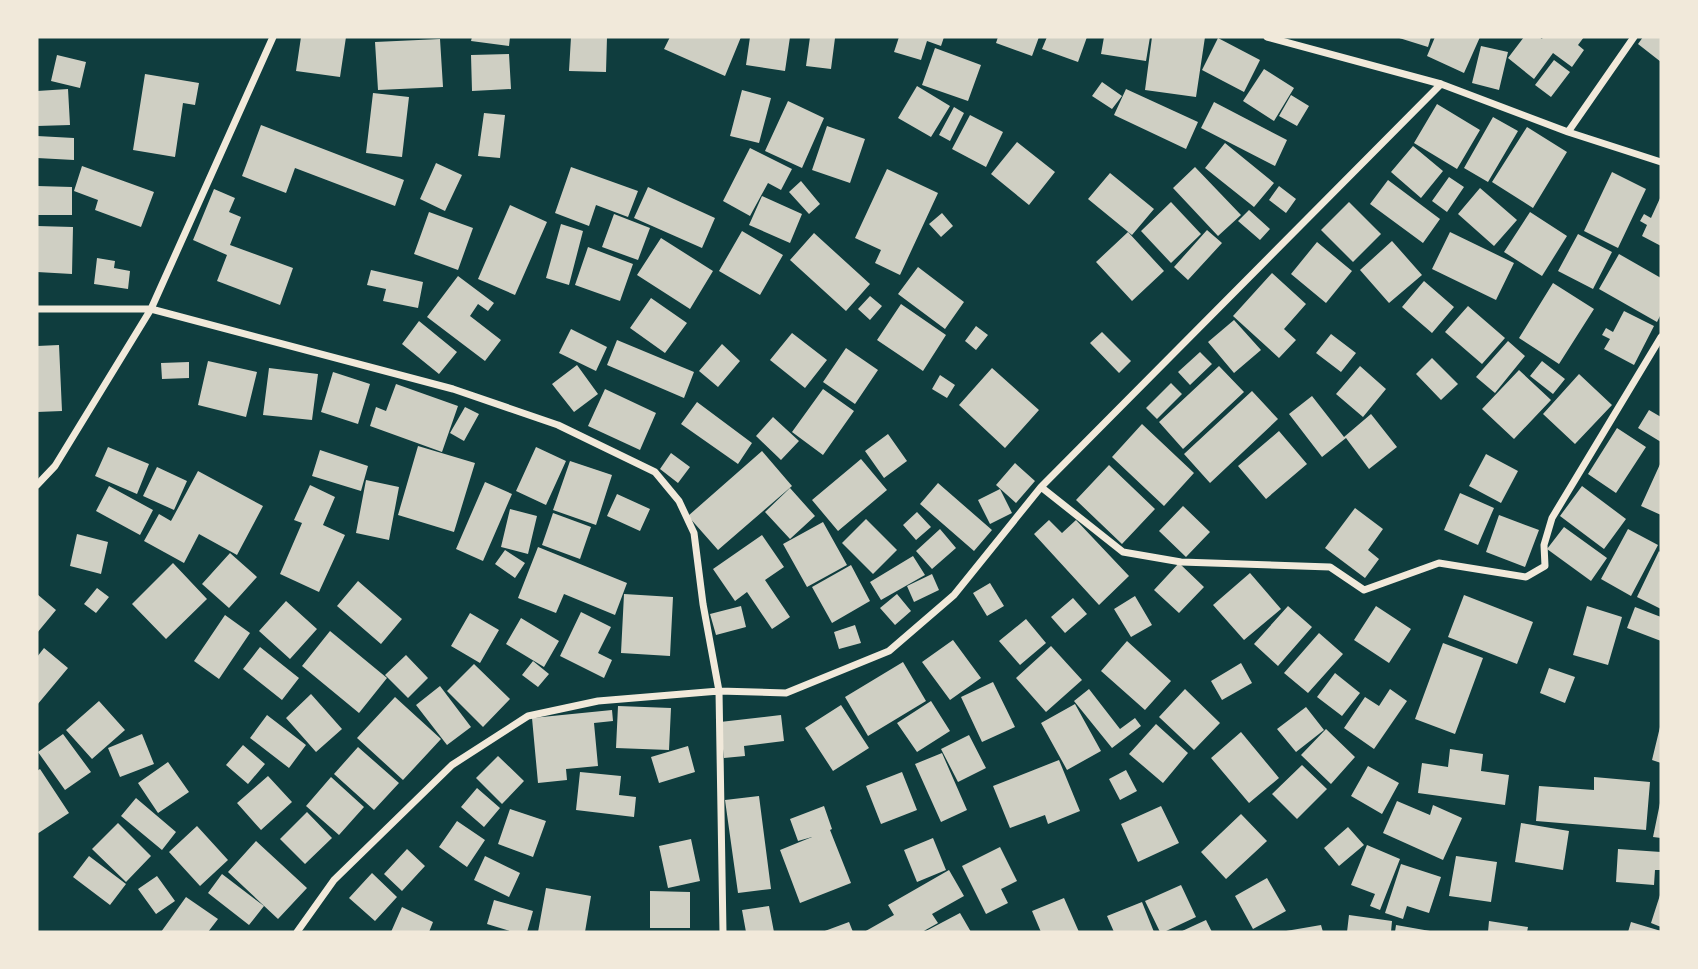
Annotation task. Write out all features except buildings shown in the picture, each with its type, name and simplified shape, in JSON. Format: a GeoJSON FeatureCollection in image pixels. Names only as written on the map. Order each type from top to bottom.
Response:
{"type":"FeatureCollection","features":[{"type":"Feature","properties":{"kind":"street"},"geometry":{"type":"LineString","coordinates":[[37,485],[55,466],[151,309],[273,37]]}},
{"type":"Feature","properties":{"kind":"street"},"geometry":{"type":"LineString","coordinates":[[1267,37],[1441,84],[1568,132],[1661,162]]}},
{"type":"Feature","properties":{"kind":"street"},"geometry":{"type":"LineString","coordinates":[[1568,132],[1634,37]]}},
{"type":"Feature","properties":{"kind":"street"},"geometry":{"type":"LineString","coordinates":[[297,932],[334,880],[452,765],[528,716],[598,701],[719,691],[786,693],[889,651],[954,595],[1041,487],[1441,84]]}},
{"type":"Feature","properties":{"kind":"street"},"geometry":{"type":"LineString","coordinates":[[37,309],[151,309],[453,389],[558,425],[655,472],[679,501],[694,533],[703,604],[719,691],[723,932]]}},
{"type":"Feature","properties":{"kind":"street"},"geometry":{"type":"LineString","coordinates":[[1041,487],[1123,552],[1181,562],[1330,567],[1364,590],[1439,563],[1526,577],[1545,566],[1544,545],[1552,518],[1661,337]]}}]}
